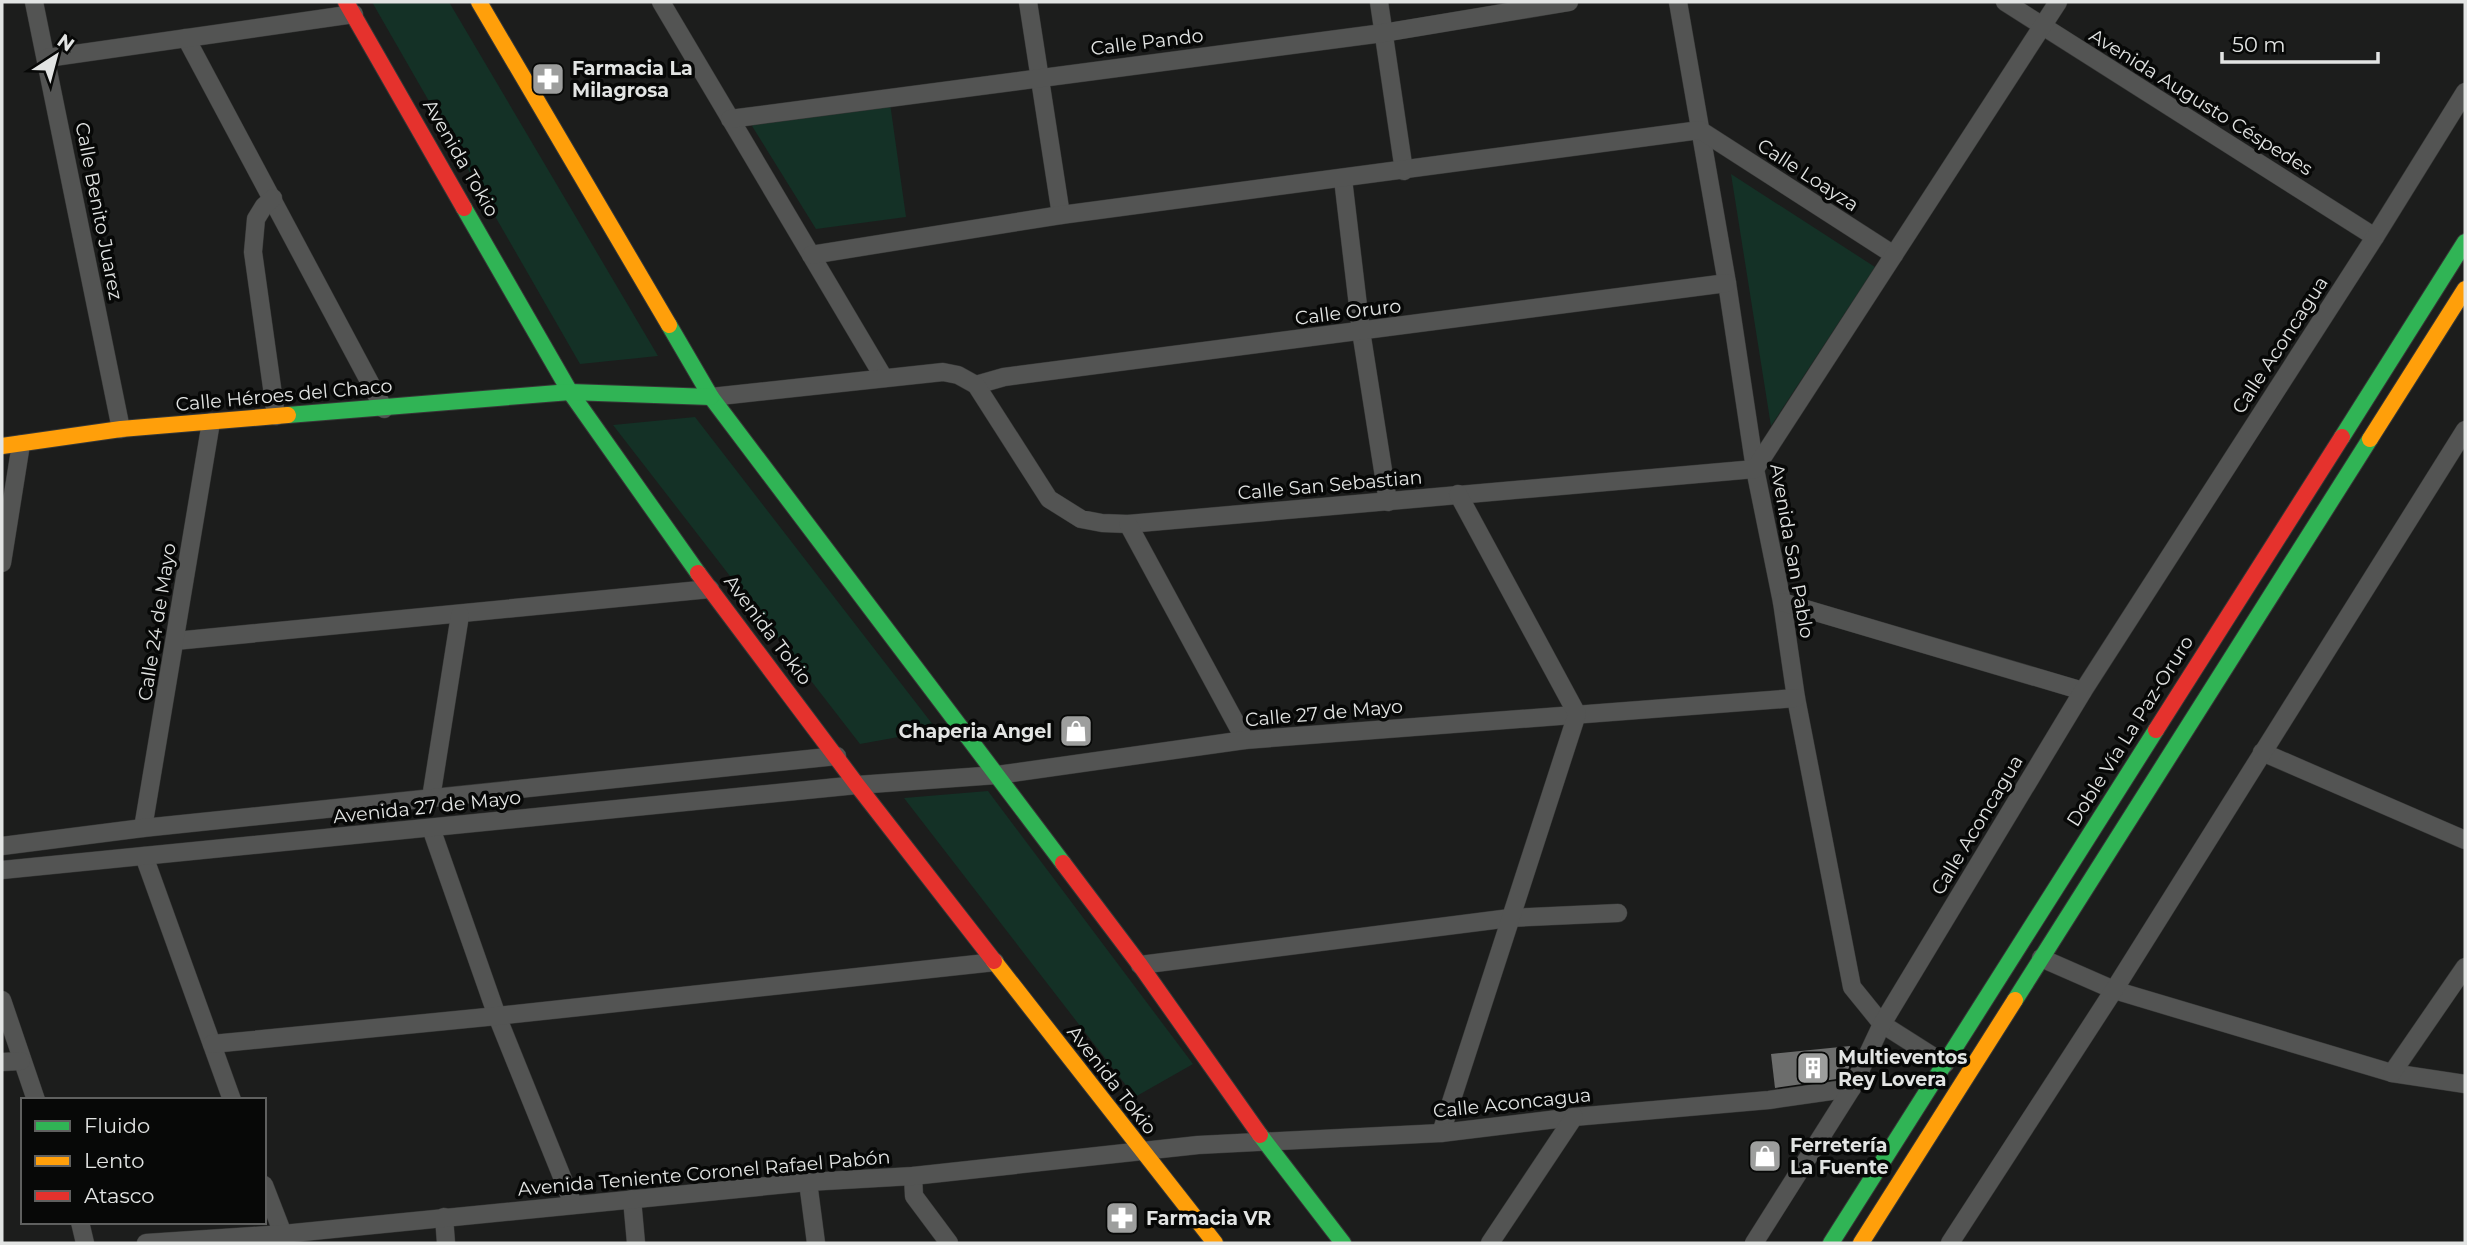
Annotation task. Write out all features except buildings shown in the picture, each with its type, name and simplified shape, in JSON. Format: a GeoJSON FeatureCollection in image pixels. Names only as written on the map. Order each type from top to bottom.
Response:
{"type":"FeatureCollection","features":[{"type":"Feature","properties":{"kind":"main road"},"geometry":{"type":"LineString","coordinates":[[480,2],[710,397],[1140,965],[1265,1142],[1343,1243]]}},
{"type":"Feature","properties":{"kind":"main road","name":"Avenida Tokio"},"geometry":{"type":"LineString","coordinates":[[350,8],[570,392],[710,589],[857,785],[1215,1243]]}},
{"type":"Feature","properties":{"kind":"main road","name":"Doble Vía La Paz-Oruro"},"geometry":{"type":"LineString","coordinates":[[1831,1243],[2465,242]]}},
{"type":"Feature","properties":{"kind":"main road"},"geometry":{"type":"LineString","coordinates":[[1861,1243],[2465,289]]}},
{"type":"Feature","properties":{"kind":"main road","name":"Calle Héroes del Chaco"},"geometry":{"type":"LineString","coordinates":[[2,446],[121,429],[570,392],[710,397]]}},
{"type":"Feature","properties":{"kind":"street","name":"Calle Benito Juarez"},"geometry":{"type":"LineString","coordinates":[[34,2],[121,429]]}},
{"type":"Feature","properties":{"kind":"street"},"geometry":{"type":"LineString","coordinates":[[660,2],[884,378]]}},
{"type":"Feature","properties":{"kind":"street"},"geometry":{"type":"LineString","coordinates":[[1028,2],[1061,215]]}},
{"type":"Feature","properties":{"kind":"street"},"geometry":{"type":"LineString","coordinates":[[1379,2],[1404,171]]}},
{"type":"Feature","properties":{"kind":"street","name":"Calle Pando"},"geometry":{"type":"LineString","coordinates":[[730,119],[1383,33],[1569,2]]}},
{"type":"Feature","properties":{"kind":"street","name":"Avenida San Pablo"},"geometry":{"type":"LineString","coordinates":[[1678,2],[1727,283],[1755,469],[1852,987],[1882,1024],[1945,1063]]}},
{"type":"Feature","properties":{"kind":"street","name":"Avenida Augusto Céspedes"},"geometry":{"type":"LineString","coordinates":[[2005,2],[2375,237]]}},
{"type":"Feature","properties":{"kind":"street"},"geometry":{"type":"LineString","coordinates":[[1755,469],[2058,2]]}},
{"type":"Feature","properties":{"kind":"street"},"geometry":{"type":"LineString","coordinates":[[47,58],[186,38],[350,8]]}},
{"type":"Feature","properties":{"kind":"street"},"geometry":{"type":"LineString","coordinates":[[186,38],[384,408]]}},
{"type":"Feature","properties":{"kind":"street","name":"Calle Aconcagua"},"geometry":{"type":"LineString","coordinates":[[1265,1142],[1441,1133],[1574,1117],[1769,1100],[1852,1088],[1882,1024],[2083,691],[2465,92]]}},
{"type":"Feature","properties":{"kind":"street"},"geometry":{"type":"LineString","coordinates":[[811,255],[1061,215],[1700,130]]}},
{"type":"Feature","properties":{"kind":"street","name":"Calle Loayza"},"geometry":{"type":"LineString","coordinates":[[1700,130],[1894,255]]}},
{"type":"Feature","properties":{"kind":"street"},"geometry":{"type":"LineString","coordinates":[[1343,179],[1362,331],[1388,502]]}},
{"type":"Feature","properties":{"kind":"street"},"geometry":{"type":"LineString","coordinates":[[273,198],[256,219],[253,252],[276,416]]}},
{"type":"Feature","properties":{"kind":"street","name":"Calle Oruro"},"geometry":{"type":"LineString","coordinates":[[976,385],[1004,377],[1727,283]]}},
{"type":"Feature","properties":{"kind":"street"},"geometry":{"type":"LineString","coordinates":[[710,397],[943,372],[958,375],[976,385]]}},
{"type":"Feature","properties":{"kind":"street","name":"Calle San Sebastian"},"geometry":{"type":"LineString","coordinates":[[976,385],[1049,499],[1081,519],[1128,524],[1755,469]]}},
{"type":"Feature","properties":{"kind":"street","name":"Calle 24 de Mayo"},"geometry":{"type":"LineString","coordinates":[[143,828],[211,422]]}},
{"type":"Feature","properties":{"kind":"street"},"geometry":{"type":"LineString","coordinates":[[1950,1243],[2114,990],[2465,430]]}},
{"type":"Feature","properties":{"kind":"street"},"geometry":{"type":"LineString","coordinates":[[2,563],[20,444]]}},
{"type":"Feature","properties":{"kind":"street"},"geometry":{"type":"LineString","coordinates":[[1441,1133],[1577,714],[1458,494]]}},
{"type":"Feature","properties":{"kind":"street"},"geometry":{"type":"LineString","coordinates":[[1128,524],[1245,740]]}},
{"type":"Feature","properties":{"kind":"street"},"geometry":{"type":"LineString","coordinates":[[175,641],[710,589]]}},
{"type":"Feature","properties":{"kind":"street"},"geometry":{"type":"LineString","coordinates":[[1782,602],[2083,691]]}},
{"type":"Feature","properties":{"kind":"street"},"geometry":{"type":"LineString","coordinates":[[431,798],[460,615]]}},
{"type":"Feature","properties":{"kind":"street","name":"Calle 27 de Mayo"},"geometry":{"type":"LineString","coordinates":[[857,785],[997,775],[1245,740],[1796,698]]}},
{"type":"Feature","properties":{"kind":"street"},"geometry":{"type":"LineString","coordinates":[[2262,752],[2465,840]]}},
{"type":"Feature","properties":{"kind":"street","name":"Avenida 27 de Mayo"},"geometry":{"type":"LineString","coordinates":[[2,846],[143,828],[837,756]]}},
{"type":"Feature","properties":{"kind":"street","name":"Avenida 27 de Mayo"},"geometry":{"type":"LineString","coordinates":[[2,870],[857,785]]}},
{"type":"Feature","properties":{"kind":"street"},"geometry":{"type":"LineString","coordinates":[[431,828],[497,1016],[573,1204]]}},
{"type":"Feature","properties":{"kind":"street"},"geometry":{"type":"LineString","coordinates":[[144,856],[231,1098]]}},
{"type":"Feature","properties":{"kind":"street"},"geometry":{"type":"LineString","coordinates":[[1140,965],[1510,918],[1618,913]]}},
{"type":"Feature","properties":{"kind":"street"},"geometry":{"type":"LineString","coordinates":[[2041,958],[2114,990],[2392,1073],[2465,1084]]}},
{"type":"Feature","properties":{"kind":"street"},"geometry":{"type":"LineString","coordinates":[[212,1044],[995,962]]}},
{"type":"Feature","properties":{"kind":"street"},"geometry":{"type":"LineString","coordinates":[[2392,1073],[2465,967]]}},
{"type":"Feature","properties":{"kind":"street"},"geometry":{"type":"LineString","coordinates":[[2,1000],[35,1098]]}},
{"type":"Feature","properties":{"kind":"street"},"geometry":{"type":"LineString","coordinates":[[2,1062],[21,1061]]}},
{"type":"Feature","properties":{"kind":"street"},"geometry":{"type":"LineString","coordinates":[[1754,1243],[1852,1088]]}},
{"type":"Feature","properties":{"kind":"street"},"geometry":{"type":"LineString","coordinates":[[1490,1243],[1574,1117]]}},
{"type":"Feature","properties":{"kind":"street","name":"Avenida Teniente Coronel Rafael Pabón"},"geometry":{"type":"LineString","coordinates":[[146,1243],[283,1234],[573,1204],[808,1182],[913,1176],[1141,1151],[1265,1142]]}},
{"type":"Feature","properties":{"kind":"street"},"geometry":{"type":"LineString","coordinates":[[913,1176],[914,1196],[949,1243]]}},
{"type":"Feature","properties":{"kind":"street"},"geometry":{"type":"LineString","coordinates":[[808,1182],[816,1243]]}},
{"type":"Feature","properties":{"kind":"street"},"geometry":{"type":"LineString","coordinates":[[266,1190],[283,1234]]}},
{"type":"Feature","properties":{"kind":"street"},"geometry":{"type":"LineString","coordinates":[[632,1199],[636,1243]]}},
{"type":"Feature","properties":{"kind":"street"},"geometry":{"type":"LineString","coordinates":[[444,1217],[446,1243]]}},
{"type":"Feature","properties":{"kind":"street"},"geometry":{"type":"LineString","coordinates":[[80,1224],[85,1243]]}},
{"type":"Feature","properties":{"kind":"green space"},"geometry":{"type":"Polygon","coordinates":[[[372,2],[449,2],[658,356],[580,364],[372,2]]]}},
{"type":"Feature","properties":{"kind":"green space"},"geometry":{"type":"Polygon","coordinates":[[[890,103],[906,217],[816,229],[752,126],[755,121],[890,103]]]}},
{"type":"Feature","properties":{"kind":"green space"},"geometry":{"type":"Polygon","coordinates":[[[1731,174],[1875,267],[1771,426],[1731,174]]]}},
{"type":"Feature","properties":{"kind":"green space"},"geometry":{"type":"Polygon","coordinates":[[[695,417],[937,730],[860,744],[613,425],[695,417]]]}},
{"type":"Feature","properties":{"kind":"green space"},"geometry":{"type":"Polygon","coordinates":[[[988,791],[1193,1064],[1135,1097],[904,798],[988,791]]]}},
{"type":"Feature","properties":{"kind":"traffic: fast"},"geometry":{"type":"LineString","coordinates":[[464,208],[570,392],[698,573]]}},
{"type":"Feature","properties":{"kind":"traffic: fast"},"geometry":{"type":"LineString","coordinates":[[2342,437],[2465,242]]}},
{"type":"Feature","properties":{"kind":"traffic: fast"},"geometry":{"type":"LineString","coordinates":[[669,325],[711,397],[1063,863]]}},
{"type":"Feature","properties":{"kind":"traffic: fast"},"geometry":{"type":"LineString","coordinates":[[288,415],[570,392],[711,397]]}},
{"type":"Feature","properties":{"kind":"traffic: fast"},"geometry":{"type":"LineString","coordinates":[[2015,1000],[2370,439]]}},
{"type":"Feature","properties":{"kind":"traffic: fast"},"geometry":{"type":"LineString","coordinates":[[1831,1243],[2156,730]]}},
{"type":"Feature","properties":{"kind":"traffic: fast"},"geometry":{"type":"LineString","coordinates":[[1260,1135],[1343,1243]]}},
{"type":"Feature","properties":{"kind":"traffic: slow"},"geometry":{"type":"LineString","coordinates":[[479,2],[669,325]]}},
{"type":"Feature","properties":{"kind":"traffic: slow"},"geometry":{"type":"LineString","coordinates":[[2370,439],[2465,289]]}},
{"type":"Feature","properties":{"kind":"traffic: slow"},"geometry":{"type":"LineString","coordinates":[[2,446],[121,429],[288,415]]}},
{"type":"Feature","properties":{"kind":"traffic: slow"},"geometry":{"type":"LineString","coordinates":[[994,961],[1215,1243]]}},
{"type":"Feature","properties":{"kind":"traffic: slow"},"geometry":{"type":"LineString","coordinates":[[1861,1243],[2015,1000]]}},
{"type":"Feature","properties":{"kind":"traffic: jam"},"geometry":{"type":"LineString","coordinates":[[346,2],[464,208]]}},
{"type":"Feature","properties":{"kind":"traffic: jam"},"geometry":{"type":"LineString","coordinates":[[2156,730],[2342,437]]}},
{"type":"Feature","properties":{"kind":"traffic: jam"},"geometry":{"type":"LineString","coordinates":[[698,573],[857,785],[994,961]]}},
{"type":"Feature","properties":{"kind":"traffic: jam"},"geometry":{"type":"LineString","coordinates":[[1063,863],[1140,965],[1260,1135]]}},
{"type":"Feature","properties":{"kind":"place","name":"Farmacia La Milagrosa"},"geometry":{"type":"Point","coordinates":[548,79]}},
{"type":"Feature","properties":{"kind":"place","name":"Chaperia Angel"},"geometry":{"type":"Point","coordinates":[1076,731]}},
{"type":"Feature","properties":{"kind":"place","name":"Multieventos Rey Lovera"},"geometry":{"type":"Point","coordinates":[1813,1068]}},
{"type":"Feature","properties":{"kind":"place","name":"Ferretería La Fuente"},"geometry":{"type":"Point","coordinates":[1765,1156]}},
{"type":"Feature","properties":{"kind":"place","name":"Farmacia VR"},"geometry":{"type":"Point","coordinates":[1122,1218]}}]}
